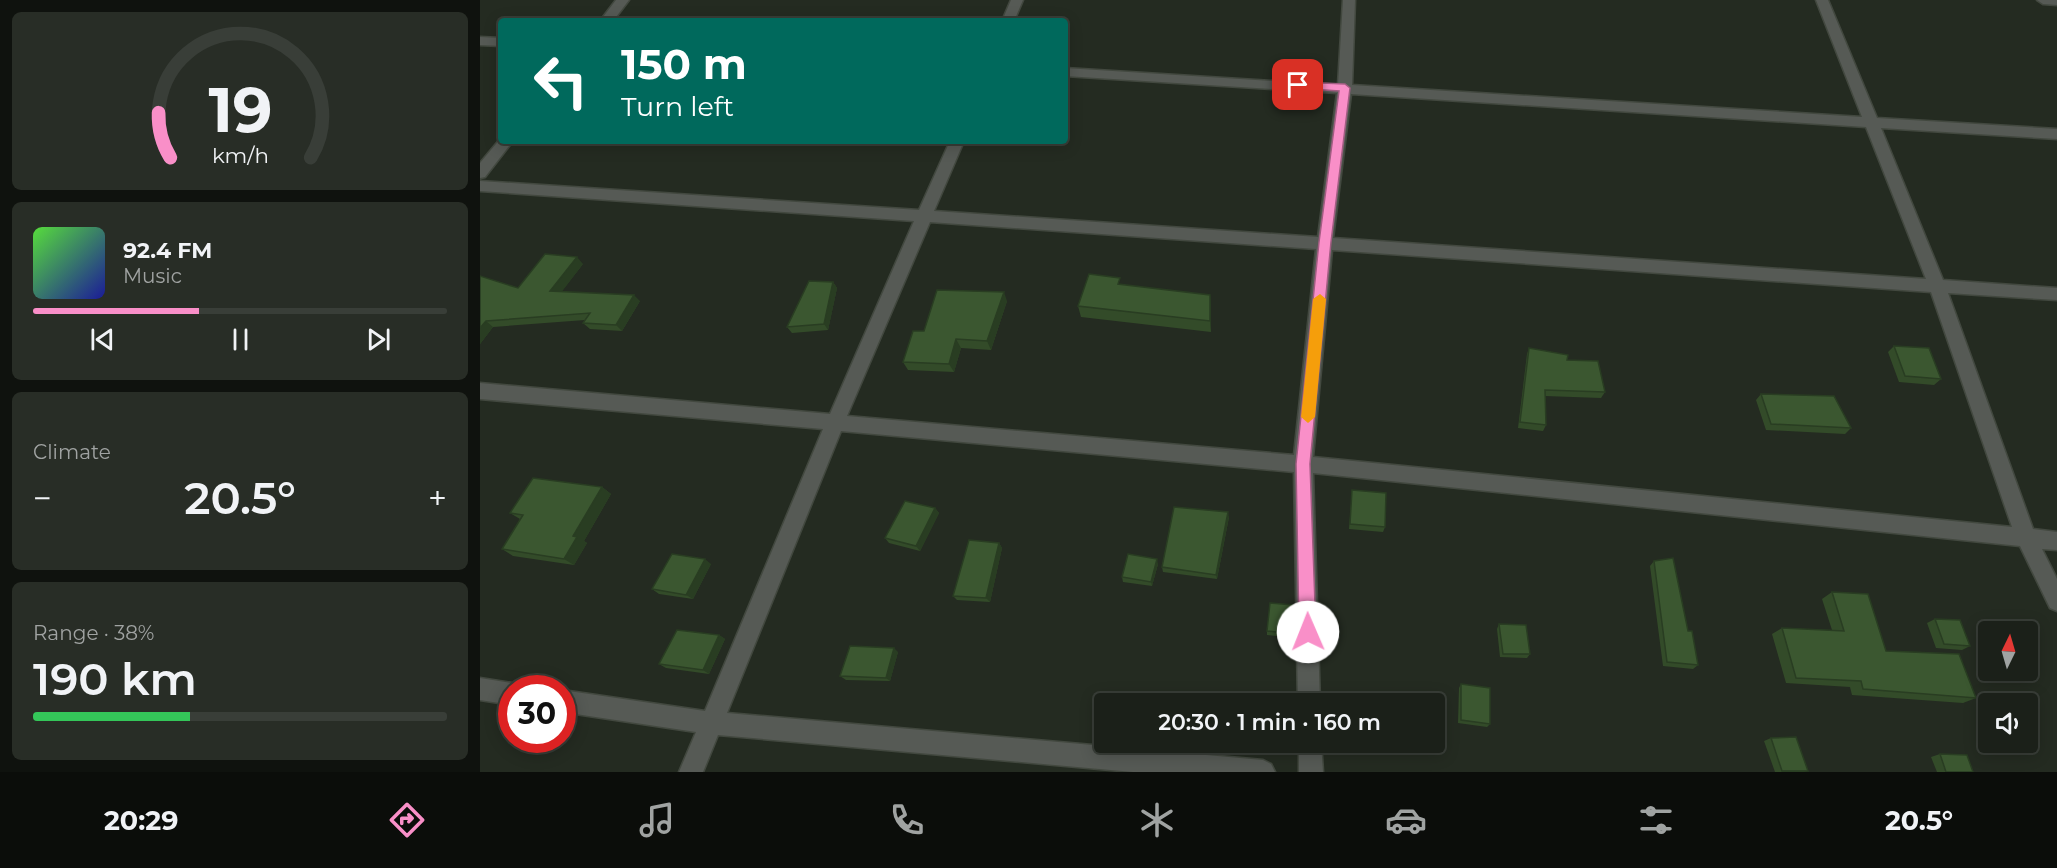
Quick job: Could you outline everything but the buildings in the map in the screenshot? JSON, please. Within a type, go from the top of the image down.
[{"type":"street","points":[[608,18],[623,0]]},
{"type":"street","points":[[1009,18],[1017,0]]},
{"type":"street","points":[[1309,693],[1303,464],[1325,242],[1345,88],[1349,0]]},
{"type":"street","points":[[1822,0],[1937,285],[2026,538],[2057,601]]},
{"type":"street","points":[[2043,0],[2057,1]]},
{"type":"street","points":[[480,41],[498,42]]},
{"type":"street","points":[[1068,72],[2057,134]]},
{"type":"street","points":[[480,173],[504,144]]},
{"type":"street","points":[[691,772],[836,421],[956,144]]},
{"type":"street","points":[[480,186],[926,214],[2057,294]]},
{"type":"street","points":[[480,392],[836,421],[1303,464],[2057,541]]},
{"type":"street","points":[[480,689],[498,692]]},
{"type":"street","points":[[576,703],[712,723],[1263,772]]},
{"type":"street","points":[[1310,753],[1311,772]]},
{"type":"slow traffic","points":[[1308,417],[1320,299]]},
{"type":"route","points":[[1298,85],[1345,88],[1325,242],[1303,464],[1308,632]]}]
